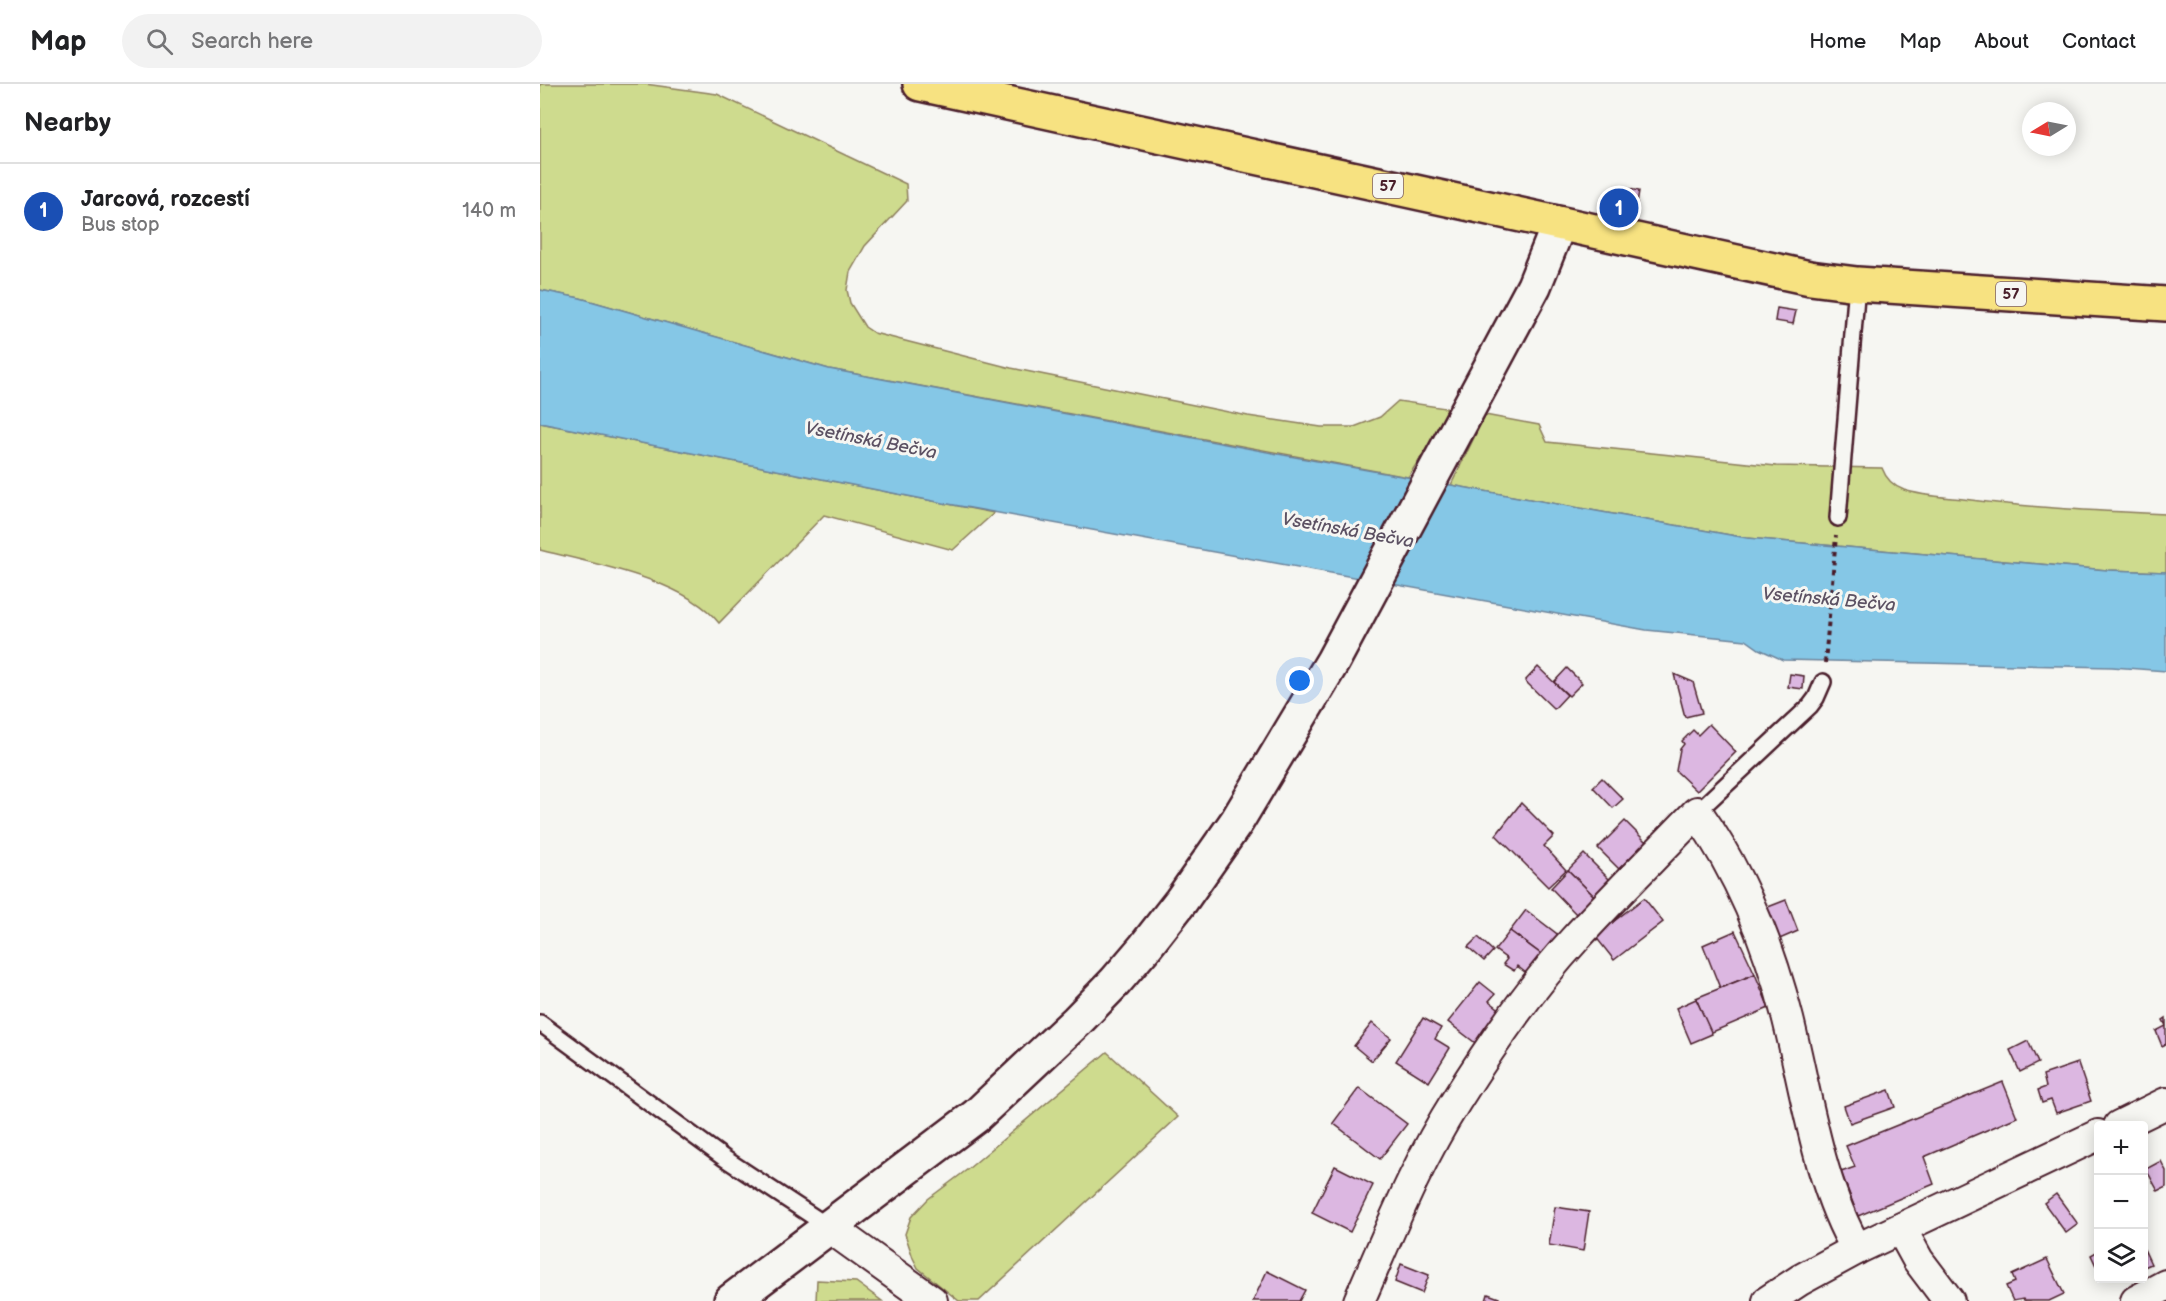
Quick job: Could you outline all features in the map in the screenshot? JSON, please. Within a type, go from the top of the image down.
[{"type":"main road","name":"57","points":[[920,84],[1744,265],[1857,284],[2166,304]]},
{"type":"street","points":[[731,1301],[976,1116],[1115,982],[1181,901],[1238,821],[1333,661],[1534,286],[1559,224]]},
{"type":"street","points":[[1359,1301],[1408,1188],[1473,1075],[1527,998],[1573,941],[1696,812],[1716,839],[1728,862],[1766,951],[1788,1018],[1822,1161],[1841,1220],[1857,1249]]},
{"type":"street","points":[[2128,1121],[2166,1103]]},
{"type":"street","points":[[1768,1301],[1800,1280],[1857,1249],[2094,1137]]},
{"type":"street","points":[[829,1227],[932,1301]]},
{"type":"street","points":[[1901,1229],[1918,1260],[1949,1301]]},
{"type":"street","points":[[2136,1301],[2166,1285]]},
{"type":"lane","points":[[1838,518],[1857,284]]},
{"type":"lane","points":[[1696,812],[1810,706],[1823,682]]},
{"type":"lane","points":[[540,1023],[724,1158],[829,1227]]},
{"type":"path","points":[[1823,682],[1838,518]]},
{"type":"green space","points":[[540,84],[645,84],[717,94],[906,184],[907,201],[865,246],[850,272],[847,290],[850,303],[865,327],[874,333],[1011,368],[1248,416],[1321,427],[1354,427],[1380,417],[1398,401],[1452,409],[1408,477],[829,369],[580,298],[540,290]]},
{"type":"green space","points":[[1485,415],[1539,425],[1547,442],[1776,466],[1882,468],[1890,482],[1896,486],[1926,495],[2039,507],[2166,514],[2166,572],[2107,570],[1747,538],[1451,485]]},
{"type":"green space","points":[[540,423],[994,513],[953,550],[824,515],[719,623],[704,608],[662,584],[611,567],[540,550]]},
{"type":"green space","points":[[1107,1052],[1178,1117],[979,1301],[959,1301],[918,1268],[905,1234],[911,1217],[928,1199],[968,1169]]},
{"type":"green space","points":[[817,1280],[856,1282],[882,1301],[816,1301]]},
{"type":"water","name":"Vsetínská Bečva","points":[[540,290],[580,298],[829,369],[1278,454],[1747,538],[2107,570],[2166,572],[2166,671],[2112,667],[1783,660],[1746,640],[1646,630],[943,503],[540,423]]},
{"type":"building","points":[[1620,187],[1639,191],[1637,203],[1618,199]]},
{"type":"building","points":[[1777,308],[1796,311],[1793,324],[1775,321]]},
{"type":"building","points":[[1538,667],[1567,695],[1554,709],[1525,681]]},
{"type":"building","points":[[1567,668],[1582,683],[1569,696],[1554,682]]},
{"type":"building","points":[[1674,674],[1693,682],[1702,713],[1685,717]]},
{"type":"building","points":[[1790,674],[1804,676],[1803,689],[1788,687]]},
{"type":"building","points":[[1709,724],[1736,752],[1697,791],[1676,771],[1680,749],[1684,744],[1682,741],[1693,730],[1698,735]]},
{"type":"building","points":[[1602,778],[1623,799],[1613,808],[1593,787]]},
{"type":"building","points":[[1521,803],[1554,836],[1544,846],[1566,870],[1548,887],[1496,835]]},
{"type":"building","points":[[1625,821],[1646,842],[1619,869],[1598,848]]},
{"type":"building","points":[[1584,854],[1611,881],[1595,897],[1568,870]]},
{"type":"building","points":[[1568,870],[1595,897],[1577,915],[1551,888]]},
{"type":"building","points":[[1644,898],[1663,922],[1614,960],[1595,936]]},
{"type":"building","points":[[1786,900],[1798,931],[1775,941],[1763,909]]},
{"type":"building","points":[[1526,910],[1561,937],[1545,957],[1510,931]]},
{"type":"building","points":[[1510,931],[1545,957],[1530,976],[1517,966],[1514,971],[1503,964],[1507,959],[1495,950]]},
{"type":"building","points":[[1735,931],[1755,974],[1720,988],[1703,945]]},
{"type":"building","points":[[1478,937],[1493,951],[1484,961],[1468,947]]},
{"type":"building","points":[[1755,974],[1769,1008],[1710,1033],[1696,998]]},
{"type":"building","points":[[1480,982],[1495,994],[1489,1001],[1502,1011],[1478,1045],[1448,1022]]},
{"type":"building","points":[[1696,999],[1712,1034],[1691,1043],[1676,1008]]},
{"type":"building","points":[[1423,1018],[1441,1028],[1435,1039],[1450,1048],[1429,1082],[1396,1061]]},
{"type":"building","points":[[1372,1023],[1391,1038],[1372,1061],[1354,1046]]},
{"type":"building","points":[[2166,1026],[2166,1044],[2162,1046],[2156,1031]]},
{"type":"building","points":[[2028,1041],[2038,1063],[2020,1072],[2010,1050]]},
{"type":"building","points":[[2078,1063],[2091,1101],[2056,1113],[2051,1100],[2042,1103],[2038,1090],[2046,1087],[2043,1075]]},
{"type":"building","points":[[2003,1082],[2017,1117],[1924,1157],[1934,1184],[1858,1216],[1841,1172],[1855,1167],[1846,1146]]},
{"type":"building","points":[[1359,1088],[1407,1124],[1380,1159],[1333,1123]]},
{"type":"building","points":[[1889,1090],[1895,1107],[1850,1123],[1844,1106]]},
{"type":"building","points":[[2161,1161],[2166,1171],[2166,1187],[2158,1191],[2148,1173],[2148,1168]]},
{"type":"building","points":[[1335,1166],[1373,1185],[1350,1232],[1312,1213]]},
{"type":"building","points":[[2056,1194],[2078,1224],[2066,1233],[2044,1203]]},
{"type":"building","points":[[1555,1207],[1589,1212],[1583,1251],[1549,1245]]},
{"type":"building","points":[[2047,1259],[2064,1294],[2049,1301],[2024,1301],[2023,1299],[2013,1301],[2006,1286],[2015,1282],[2012,1275]]},
{"type":"building","points":[[1401,1264],[1429,1275],[1422,1293],[1395,1282]]},
{"type":"building","points":[[1267,1271],[1305,1290],[1299,1301],[1253,1301]]},
{"type":"building","points":[[1488,1294],[1499,1298],[1498,1301],[1486,1301]]},
{"type":"place","name":"Jarcová, rozcestí","points":[[1619,208]]}]
